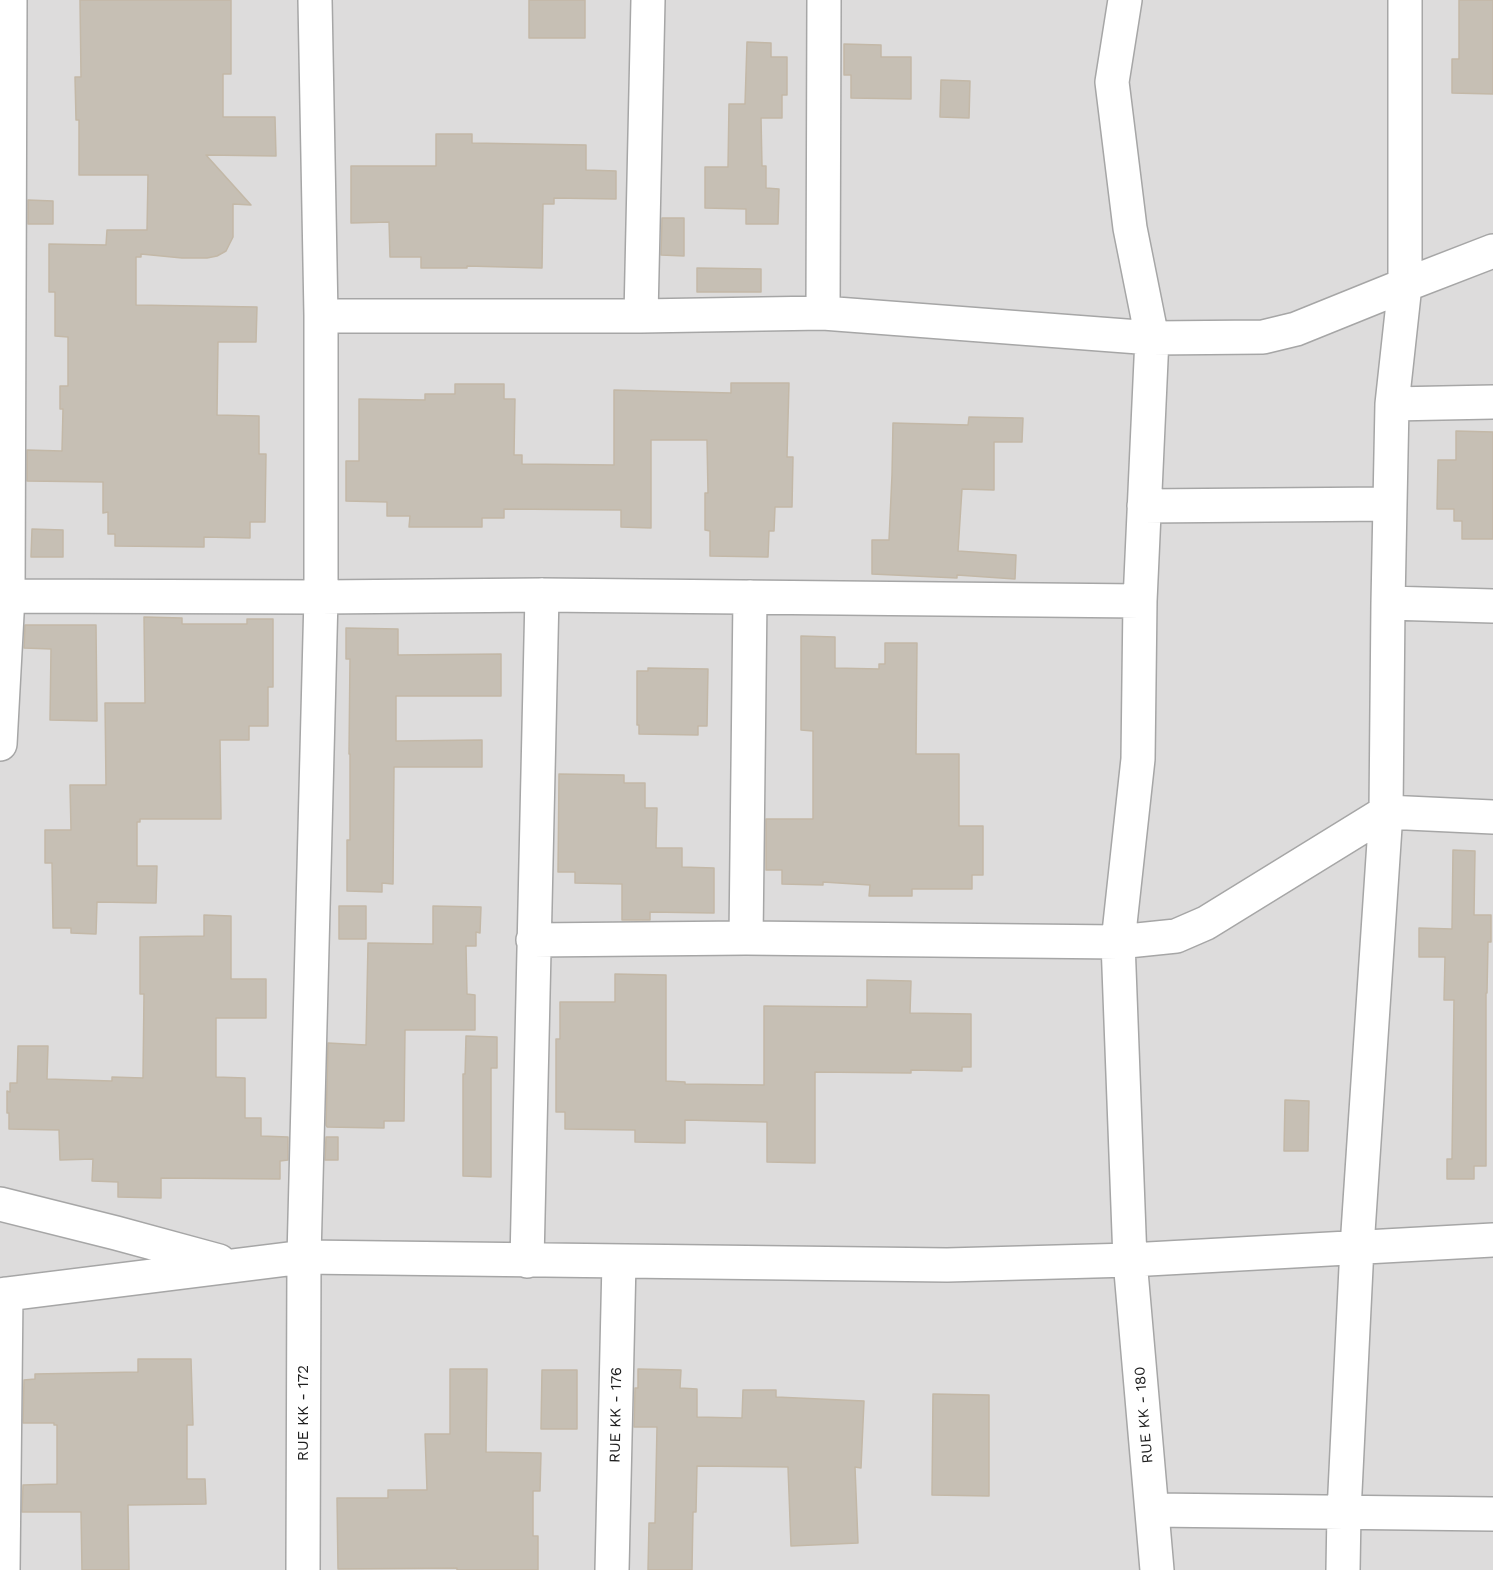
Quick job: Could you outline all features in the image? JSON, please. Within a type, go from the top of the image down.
[{"type":"street","points":[[0,744],[4,597],[10,0]]},
{"type":"street","name":"RUE KK - 172","points":[[303,1570],[304,1257],[321,597],[321,316],[315,0]]},
{"type":"street","points":[[641,316],[648,0]]},
{"type":"street","points":[[822,313],[824,0]]},
{"type":"street","name":"RUE KK - 180","points":[[1125,0],[1112,82],[1130,228],[1152,338],[1140,601],[1138,759],[1118,942],[1130,1260],[1157,1570]]},
{"type":"street","points":[[1343,1570],[1357,1247],[1386,812],[1392,404],[1405,285],[1405,0]]},
{"type":"street","points":[[321,316],[641,316],[822,313],[1152,338],[1263,337],[1296,329],[1493,251]]},
{"type":"street","points":[[1392,404],[1493,402]]},
{"type":"street","points":[[1144,507],[1390,504]]},
{"type":"street","points":[[4,597],[542,595],[1140,601]]},
{"type":"street","points":[[527,1261],[542,595]]},
{"type":"street","points":[[746,938],[750,597]]},
{"type":"street","points":[[1388,603],[1493,606]]},
{"type":"street","points":[[533,940],[746,938],[1118,942],[1176,936],[1206,923],[1386,812],[1493,816]]},
{"type":"street","points":[[0,1204],[235,1266]]},
{"type":"street","points":[[3,1570],[3,1294],[304,1257],[947,1265],[1130,1260],[1493,1240]]},
{"type":"street","name":"RUE KK - 176","points":[[612,1570],[619,1261]]},
{"type":"street","points":[[1153,1510],[1493,1514]]},
{"type":"shaded area","points":[[0,0],[1493,0],[1493,1570],[0,1570]]},
{"type":"building","points":[[80,0],[231,0],[231,74],[223,74],[223,117],[275,117],[276,156],[206,155],[251,205],[233,204],[233,237],[226,251],[207,258],[141,254],[141,257],[136,257],[136,305],[257,307],[256,342],[218,342],[217,415],[259,416],[259,454],[266,454],[265,522],[250,522],[250,538],[204,537],[204,547],[115,546],[115,534],[108,534],[108,512],[103,513],[103,482],[27,481],[27,450],[62,451],[63,409],[60,409],[60,386],[68,386],[68,337],[55,336],[55,292],[49,292],[49,244],[106,245],[107,230],[147,230],[148,175],[79,175],[79,120],[76,120],[75,77],[81,77]]},
{"type":"building","points":[[529,0],[585,0],[585,38],[529,38]]},
{"type":"building","points":[[1459,0],[1493,0],[1493,94],[1452,93],[1452,59],[1459,59]]},
{"type":"building","points":[[747,42],[771,43],[771,57],[787,57],[787,95],[782,95],[782,118],[761,118],[762,166],[766,166],[766,188],[779,189],[778,224],[746,224],[746,209],[705,208],[705,167],[728,167],[729,104],[745,104]]},
{"type":"building","points":[[844,44],[881,45],[881,57],[911,57],[911,99],[851,98],[851,75],[844,75]]},
{"type":"building","points":[[941,80],[970,81],[969,118],[940,117]]},
{"type":"building","points":[[436,134],[472,134],[472,143],[586,145],[586,170],[616,171],[616,199],[554,198],[554,204],[543,204],[542,268],[467,266],[467,268],[421,268],[421,257],[390,257],[389,222],[351,223],[351,166],[436,166]]},
{"type":"building","points":[[28,200],[53,201],[53,224],[28,224]]},
{"type":"building","points":[[662,218],[684,218],[684,256],[661,255]]},
{"type":"building","points":[[697,268],[761,269],[761,292],[697,292]]},
{"type":"building","points":[[731,383],[789,383],[787,457],[793,457],[792,507],[775,507],[774,531],[769,531],[768,557],[710,556],[710,531],[705,530],[705,493],[708,493],[707,440],[651,440],[651,528],[621,527],[621,510],[504,509],[504,518],[482,518],[482,527],[409,527],[410,516],[387,516],[387,502],[346,501],[346,461],[359,461],[359,399],[425,400],[425,394],[455,394],[455,384],[504,384],[504,399],[515,399],[514,455],[522,455],[522,464],[614,465],[614,390],[731,393]]},
{"type":"building","points":[[969,417],[1023,418],[1022,442],[994,442],[994,490],[962,489],[958,551],[1016,555],[1015,579],[957,575],[957,578],[872,574],[872,540],[889,540],[893,423],[968,425]]},
{"type":"building","points":[[1456,431],[1493,432],[1493,539],[1462,539],[1462,521],[1454,521],[1454,509],[1437,509],[1438,460],[1456,460]]},
{"type":"building","points":[[32,529],[63,530],[63,557],[31,557]]},
{"type":"building","points":[[144,617],[182,618],[182,624],[247,624],[247,619],[273,619],[273,687],[268,687],[268,726],[249,726],[249,740],[220,740],[221,819],[140,819],[140,822],[137,822],[137,866],[157,866],[156,903],[97,902],[96,934],[71,933],[71,928],[53,928],[52,863],[45,863],[45,830],[71,830],[70,785],[106,785],[105,703],[145,703]]},
{"type":"building","points":[[25,625],[96,625],[97,721],[50,720],[51,649],[24,648]]},
{"type":"building","points":[[346,628],[398,629],[398,655],[501,654],[501,696],[396,696],[396,741],[482,740],[482,767],[394,767],[393,884],[382,883],[382,892],[347,891],[347,840],[350,840],[350,659],[346,659]]},
{"type":"building","points":[[801,636],[835,637],[835,668],[879,669],[879,664],[885,664],[885,643],[917,643],[916,754],[959,754],[959,826],[983,826],[983,875],[972,875],[972,889],[912,889],[912,896],[869,896],[870,885],[823,882],[823,885],[782,884],[782,870],[766,870],[766,819],[813,819],[813,731],[801,730]]},
{"type":"building","points":[[648,668],[708,669],[707,726],[698,726],[698,735],[639,734],[637,671],[648,671]]},
{"type":"building","points":[[559,774],[624,775],[624,783],[645,783],[645,808],[657,808],[656,848],[682,848],[682,867],[714,868],[714,913],[650,912],[650,920],[622,920],[622,884],[575,883],[575,872],[558,872]]},
{"type":"building","points":[[1453,850],[1475,851],[1474,915],[1491,915],[1486,993],[1486,1166],[1474,1166],[1474,1179],[1447,1179],[1447,1159],[1452,1159],[1454,1000],[1444,1000],[1445,957],[1419,957],[1419,928],[1452,929]]},
{"type":"building","points":[[339,906],[366,906],[366,939],[339,939]]},
{"type":"building","points":[[433,906],[481,907],[480,933],[476,932],[476,946],[466,946],[467,994],[475,995],[475,1030],[405,1030],[404,1121],[384,1121],[384,1128],[327,1127],[328,1043],[366,1045],[368,943],[433,944]]},
{"type":"building","points":[[204,915],[231,916],[231,979],[266,979],[266,1018],[216,1018],[216,1077],[245,1078],[245,1118],[261,1118],[261,1136],[288,1137],[288,1160],[280,1161],[280,1179],[161,1178],[161,1198],[118,1197],[118,1182],[92,1181],[93,1159],[60,1160],[59,1130],[9,1129],[7,1091],[10,1092],[10,1083],[17,1083],[18,1046],[48,1046],[47,1079],[112,1081],[112,1077],[143,1078],[144,994],[140,994],[140,937],[204,936]]},
{"type":"building","points":[[615,974],[666,975],[666,1081],[685,1082],[685,1084],[764,1085],[764,1006],[867,1007],[867,980],[911,981],[910,1013],[971,1014],[971,1067],[962,1067],[962,1071],[911,1070],[911,1073],[815,1072],[815,1163],[767,1162],[767,1122],[685,1120],[685,1143],[635,1142],[635,1130],[565,1129],[565,1112],[556,1112],[556,1039],[560,1039],[560,1002],[615,1002]]},
{"type":"building","points":[[466,1036],[497,1037],[497,1068],[491,1068],[491,1177],[463,1176],[463,1074],[465,1074]]},
{"type":"building","points":[[1285,1100],[1309,1101],[1308,1151],[1284,1151]]},
{"type":"building","points":[[326,1137],[338,1137],[338,1160],[325,1160]]},
{"type":"building","points":[[138,1359],[191,1359],[193,1425],[187,1425],[187,1479],[205,1479],[206,1504],[128,1505],[129,1570],[82,1570],[81,1512],[22,1512],[23,1485],[57,1484],[57,1425],[54,1423],[23,1423],[24,1380],[35,1379],[35,1374],[138,1372]]},
{"type":"building","points":[[450,1369],[487,1369],[486,1452],[541,1453],[540,1491],[533,1491],[533,1536],[538,1536],[538,1570],[338,1569],[337,1498],[388,1498],[388,1490],[427,1490],[425,1434],[450,1434]]},
{"type":"building","points":[[638,1369],[681,1370],[680,1388],[697,1389],[697,1417],[742,1418],[743,1390],[776,1390],[776,1397],[864,1401],[861,1468],[855,1467],[858,1543],[791,1546],[788,1467],[697,1466],[692,1570],[648,1570],[649,1523],[655,1523],[657,1427],[634,1427]]},
{"type":"building","points":[[542,1370],[577,1370],[577,1429],[541,1429]]},
{"type":"building","points":[[933,1394],[989,1395],[989,1496],[932,1495]]}]
